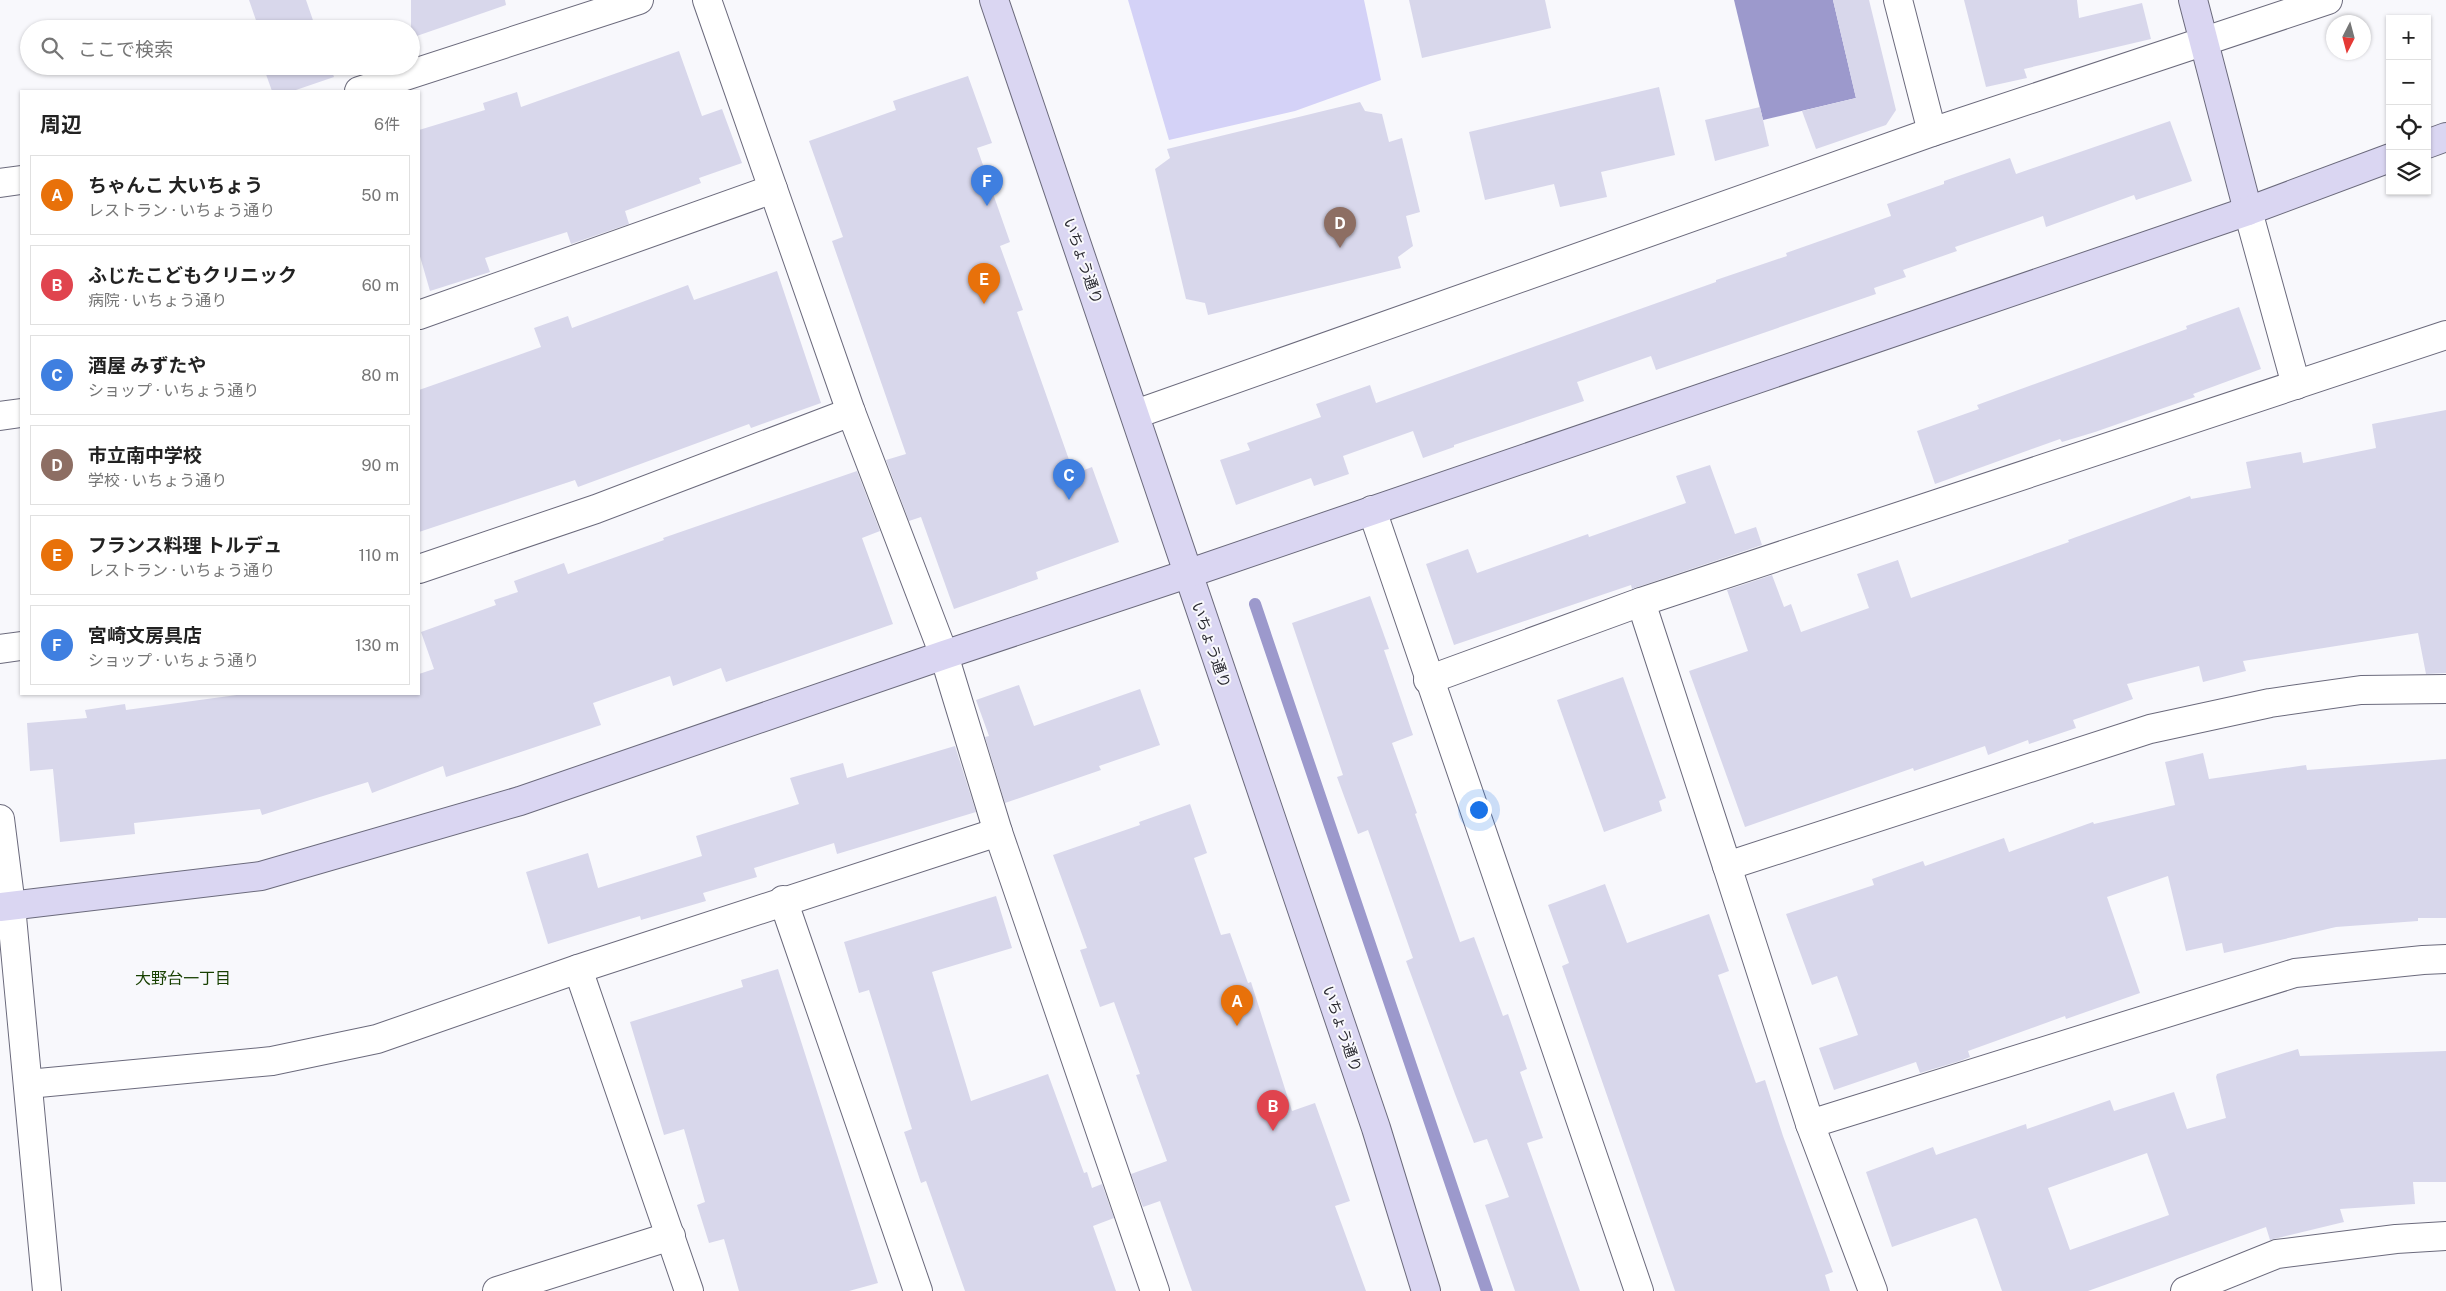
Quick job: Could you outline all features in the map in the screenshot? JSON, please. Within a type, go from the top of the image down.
[{"type":"street","points":[[420,71],[639,0]]},
{"type":"street","points":[[707,0],[851,412],[944,654],[998,832],[1155,1291]]},
{"type":"street","name":"いちょう通り","points":[[994,0],[1136,414],[1187,574],[1372,1118],[1426,1291]]},
{"type":"street","points":[[1898,0],[1932,132]]},
{"type":"street","points":[[2193,0],[2248,211],[2296,384]]},
{"type":"street","points":[[1136,414],[1932,132],[2328,0]]},
{"type":"street","points":[[362,90],[408,75]]},
{"type":"street","points":[[2431,143],[2446,137]]},
{"type":"street","points":[[5,906],[260,876],[520,801],[944,654],[1187,574],[2248,211],[2386,159]]},
{"type":"street","points":[[0,183],[20,180]]},
{"type":"street","points":[[420,315],[773,189]]},
{"type":"street","points":[[1428,680],[1642,602],[2446,335]]},
{"type":"street","points":[[420,569],[596,509],[851,412]]},
{"type":"street","points":[[0,416],[20,413]]},
{"type":"street","points":[[1372,510],[1428,680],[1639,1291]]},
{"type":"street","points":[[1642,602],[1810,1124],[1873,1291]]},
{"type":"street","points":[[0,649],[20,646]]},
{"type":"street","points":[[1727,866],[2150,729],[2270,703],[2316,696],[2361,690],[2446,689]]},
{"type":"street","points":[[0,819],[5,906],[28,1084],[47,1291]]},
{"type":"street","points":[[28,1084],[272,1061],[377,1039],[783,900],[998,832]]},
{"type":"street","points":[[783,900],[918,1291]]},
{"type":"street","points":[[1810,1124],[2295,974],[2446,959]]},
{"type":"street","points":[[578,969],[689,1291]]},
{"type":"street","points":[[497,1291],[671,1236]]},
{"type":"street","points":[[2185,1291],[2277,1254],[2396,1239],[2446,1236]]},
{"type":"shaded area","points":[[1128,0],[1364,0],[1381,80],[1295,111],[1169,140]]},
{"type":"shaded area","points":[[1734,0],[1833,0],[1856,98],[1763,120]]},
{"type":"building","points":[[249,0],[306,0],[313,20],[256,20]]},
{"type":"building","points":[[411,0],[505,0],[506,5],[420,35],[420,20],[411,20]]},
{"type":"building","points":[[1409,0],[1545,0],[1551,28],[1422,58]]},
{"type":"building","points":[[1833,0],[1869,0],[1896,110],[1886,125],[1816,149],[1802,111],[1856,98]]},
{"type":"building","points":[[1964,0],[2077,0],[2079,18],[2142,3],[2151,39],[2024,69],[2027,78],[1986,87]]},
{"type":"building","points":[[679,51],[702,116],[722,109],[742,163],[699,178],[701,183],[625,211],[629,224],[571,244],[567,232],[485,258],[490,272],[430,291],[420,256],[420,130],[485,110],[483,103],[517,92],[521,107]]},
{"type":"building","points":[[266,75],[333,75],[334,77],[296,90],[272,90]]},
{"type":"building","points":[[968,76],[992,143],[977,148],[1010,242],[1000,246],[1023,310],[1017,312],[1074,474],[1092,467],[1119,542],[1036,572],[1038,579],[954,609],[921,517],[909,521],[886,460],[906,454],[832,241],[843,237],[809,141],[896,110],[893,101]]},
{"type":"building","points":[[1659,87],[1675,155],[1601,172],[1607,197],[1560,207],[1554,184],[1485,200],[1469,132]]},
{"type":"building","points":[[1360,102],[1365,111],[1382,114],[1389,142],[1402,138],[1420,212],[1406,216],[1413,246],[1398,257],[1401,268],[1208,315],[1205,303],[1186,299],[1155,169],[1170,158],[1167,149]]},
{"type":"building","points":[[1760,107],[1769,146],[1715,161],[1705,120]]},
{"type":"building","points":[[2170,121],[2192,181],[2136,200],[2134,195],[2046,227],[2043,216],[1955,247],[1957,251],[1903,270],[1906,277],[1874,288],[1876,294],[1656,370],[1651,356],[1577,382],[1584,401],[1454,445],[1454,447],[1423,458],[1413,431],[1343,456],[1349,474],[1314,486],[1311,478],[1236,505],[1220,460],[1250,450],[1247,443],[1321,417],[1316,404],[1370,385],[1376,403],[1716,282],[1716,280],[1787,256],[1786,253],[1891,216],[1887,204],[1944,184],[1944,181],[2010,158],[2016,174]]},
{"type":"building","points":[[777,271],[821,403],[751,428],[749,424],[578,487],[575,480],[420,532],[420,390],[541,347],[534,328],[568,316],[572,328],[688,285],[694,300]]},
{"type":"building","points":[[2239,307],[2261,369],[2193,394],[2195,397],[2095,432],[2062,442],[2060,439],[1935,484],[1917,431],[1979,409],[1977,405],[2187,329],[2186,326]]},
{"type":"building","points":[[2446,410],[2446,673],[2426,674],[2418,633],[2243,661],[2246,671],[2203,682],[2199,666],[2127,684],[2133,699],[2073,720],[2076,728],[2029,744],[2028,740],[1988,755],[1985,746],[1914,771],[1913,768],[1745,827],[1689,671],[1748,651],[1727,590],[1772,575],[1784,607],[1791,604],[1801,632],[1869,608],[1857,574],[1898,560],[1911,598],[2069,542],[2068,540],[2190,496],[2191,499],[2251,488],[2246,462],[2301,452],[2303,463],[2376,448],[2372,424]]},
{"type":"building","points":[[1710,465],[1735,534],[1756,527],[1762,545],[1632,589],[1631,585],[1454,645],[1426,564],[1468,549],[1477,573],[1588,534],[1589,537],[1686,503],[1676,476]]},
{"type":"building","points":[[857,471],[880,531],[862,538],[893,624],[726,682],[721,668],[673,686],[670,676],[593,703],[601,725],[446,777],[443,766],[372,793],[368,782],[262,815],[260,809],[134,823],[135,834],[60,842],[53,769],[30,771],[27,723],[87,718],[85,710],[125,704],[126,710],[237,695],[420,695],[420,674],[434,669],[421,632],[496,605],[494,600],[518,592],[514,581],[564,563],[568,574],[664,540],[663,538]]},
{"type":"building","points":[[1370,596],[1389,649],[1384,650],[1413,735],[1392,743],[1460,942],[1474,937],[1503,1016],[1508,1014],[1527,1069],[1520,1072],[1543,1138],[1527,1143],[1580,1291],[1515,1291],[1485,1205],[1509,1197],[1487,1139],[1474,1143],[1406,961],[1413,958],[1368,830],[1358,834],[1337,777],[1343,775],[1292,623]]},
{"type":"building","points":[[1623,677],[1666,798],[1659,801],[1662,811],[1604,832],[1557,700]]},
{"type":"building","points":[[1019,685],[1034,726],[1140,689],[1160,745],[1099,766],[1101,770],[1005,803],[985,737],[989,736],[976,700]]},
{"type":"building","points":[[955,746],[976,812],[837,854],[834,843],[754,868],[757,877],[703,893],[706,901],[641,920],[640,916],[548,944],[526,872],[588,853],[598,888],[702,856],[696,836],[799,804],[790,778],[843,763],[847,778]]},
{"type":"building","points":[[2203,753],[2209,779],[2306,765],[2307,770],[2446,759],[2446,918],[2418,918],[2418,921],[2336,927],[2224,953],[2222,943],[2186,951],[2168,876],[2107,897],[2140,993],[2066,1019],[2065,1016],[1968,1051],[1970,1057],[1960,1061],[1920,1073],[1916,1062],[1834,1090],[1819,1048],[1858,1035],[1837,976],[1812,985],[1786,914],[1874,885],[1872,879],[1923,861],[1925,866],[2004,838],[2009,852],[2093,822],[2094,824],[2175,805],[2165,762]]},
{"type":"building","points":[[1190,804],[1207,853],[1194,858],[1221,935],[1230,933],[1248,983],[1251,982],[1292,1111],[1315,1103],[1350,1201],[1335,1206],[1366,1291],[1192,1291],[1160,1201],[1143,1207],[1131,1174],[1167,1161],[1136,1075],[1140,1074],[1114,1002],[1100,1007],[1080,950],[1087,948],[1053,855],[1140,825],[1139,822]]},
{"type":"building","points":[[1605,884],[1627,943],[1709,914],[1729,971],[1718,975],[1756,1083],[1765,1080],[1783,1136],[1833,1272],[1825,1275],[1830,1291],[1675,1291],[1562,966],[1569,963],[1548,905]]},
{"type":"building","points":[[996,896],[1012,948],[932,972],[971,1101],[1048,1074],[1084,1173],[1087,1172],[1092,1188],[1102,1184],[1114,1218],[1093,1226],[1116,1291],[965,1291],[926,1181],[921,1183],[904,1132],[912,1129],[869,990],[859,993],[844,942]]},
{"type":"building","points":[[778,969],[878,1283],[849,1291],[739,1291],[724,1239],[709,1243],[697,1205],[705,1202],[684,1129],[664,1135],[630,1022],[743,987],[741,980]]},
{"type":"building","points":[[2298,1049],[2300,1056],[2446,1051],[2446,1182],[2413,1182],[2415,1204],[2340,1209],[2344,1222],[2270,1240],[2266,1227],[2088,1291],[2002,1291],[1977,1219],[1975,1218],[1892,1247],[1866,1172],[1933,1147],[1936,1155],[2026,1124],[2027,1129],[2110,1100],[2114,1111],[2174,1092],[2187,1129],[2226,1118],[2216,1077],[2217,1074]],"holes":[[[2147,1153],[2169,1215],[2070,1250],[2048,1188]]]},
{"type":"waterway","points":[[1255,604],[1487,1291]]},
{"type":"place","name":"宮崎文房具店","points":[[987,206]]},
{"type":"place","name":"市立南中学校","points":[[1340,248]]},
{"type":"place","name":"フランス料理 トルデュ","points":[[984,304]]},
{"type":"place","name":"酒屋 みずたや","points":[[1069,500]]},
{"type":"place","name":"ちゃんこ 大いちょう","points":[[1237,1026]]},
{"type":"place","name":"ふじたこどもクリニック","points":[[1273,1131]]},
{"type":"district","name":"大野台一丁目","points":[[183,978]]}]
